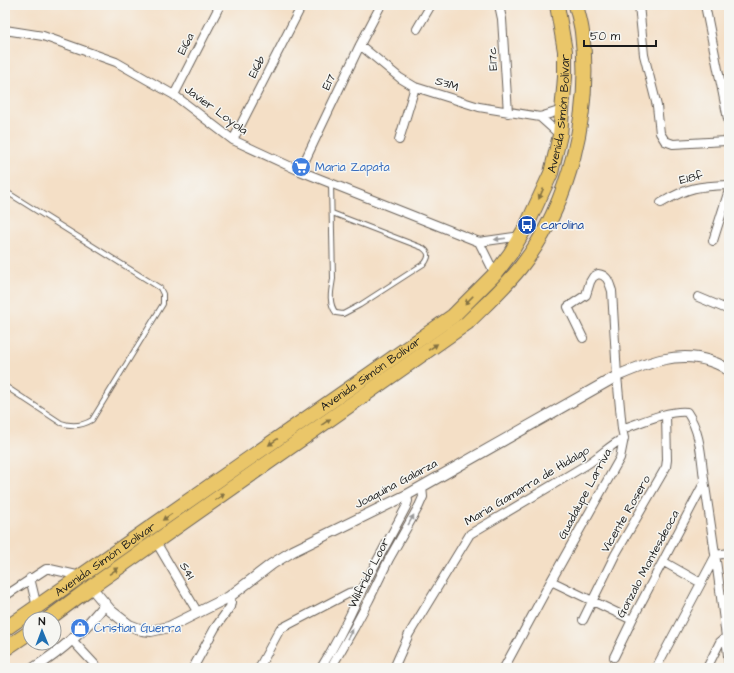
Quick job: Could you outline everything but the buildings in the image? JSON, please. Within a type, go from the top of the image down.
[{"type":"highway","name":"Avenida Simón Bolívar","points":[[5,629],[453,316],[495,274],[521,236],[551,173],[560,135],[565,77],[565,51],[557,5]]},
{"type":"highway","name":"Avenida Simón Bolívar","points":[[59,611],[467,323],[503,288],[521,267],[543,232],[566,181],[575,153],[583,93],[584,64],[582,31],[576,5]]},
{"type":"highway","points":[[5,649],[22,637]]},
{"type":"street","name":"E16a","points":[[174,95],[220,5]]},
{"type":"street","name":"E16b","points":[[233,140],[302,5]]},
{"type":"street","name":"E17","points":[[300,171],[360,44],[381,5]]},
{"type":"street","points":[[417,29],[431,5]]},
{"type":"street","name":"E17c","points":[[499,5],[502,19],[508,112]]},
{"type":"street","points":[[638,5],[644,55],[656,106],[660,133],[665,141],[673,144],[726,141],[729,139]]},
{"type":"street","points":[[705,5],[729,124]]},
{"type":"street","name":"Javier Loyola","points":[[5,30],[43,36],[116,62],[174,95],[233,140],[331,184],[479,242],[521,236]]},
{"type":"street","name":"S3M","points":[[360,44],[400,78],[415,87],[479,107],[508,112],[540,117],[562,110]]},
{"type":"street","points":[[399,140],[415,87]]},
{"type":"street","points":[[540,117],[560,135]]},
{"type":"street","name":"E18f","points":[[661,203],[678,193],[690,189],[705,186],[729,185]]},
{"type":"street","points":[[713,240],[729,190]]},
{"type":"street","points":[[479,242],[495,274]]},
{"type":"street","name":"Guadalupe Larriva","points":[[504,668],[620,458],[624,438],[617,376],[612,292],[606,276],[598,274],[593,277],[586,295],[568,307],[583,338]]},
{"type":"street","points":[[698,297],[729,310]]},
{"type":"street","name":"Joaquina Galarza","points":[[91,587],[104,604],[129,625],[148,631],[169,627],[229,597],[272,564],[293,551],[407,495],[617,376],[645,364],[684,356],[702,358],[714,362],[728,370]]},
{"type":"street","points":[[622,429],[666,415],[688,413],[700,441],[704,483],[716,555],[729,664]]},
{"type":"street","name":"Vicente Rosero","points":[[583,620],[616,555],[666,467],[666,415]]},
{"type":"street","name":"Maria Gamarra de Hidalgo","points":[[394,668],[409,634],[470,534],[586,465],[624,438]]},
{"type":"street","name":"Gonzalo Montesdeoca","points":[[614,657],[704,483]]},
{"type":"street","name":"Wilfrido Loor","points":[[330,668],[358,621],[389,559],[419,506],[423,497],[422,486]]},
{"type":"street","name":"Wilfrido Loor","points":[[321,668],[350,617],[360,594],[406,507],[408,501],[407,495]]},
{"type":"street","name":"S4I","points":[[156,542],[198,613]]},
{"type":"street","points":[[716,555],[729,553]]},
{"type":"street","points":[[656,668],[716,555]]},
{"type":"street","points":[[664,562],[702,583]]},
{"type":"street","points":[[5,596],[43,570],[50,569],[82,576]]},
{"type":"street","points":[[30,578],[37,607]]},
{"type":"street","points":[[551,581],[632,620]]},
{"type":"street","points":[[259,668],[280,629],[349,594],[354,592],[360,594]]},
{"type":"street","points":[[193,668],[215,628],[230,607],[231,602],[229,597]]},
{"type":"street","points":[[34,668],[72,640],[88,624],[104,604]]},
{"type":"street","points":[[707,668],[720,642],[726,637]]},
{"type":"street","points":[[72,640],[98,668]]},
{"type":"lane","points":[[331,184],[333,279],[331,305],[336,313],[343,314],[360,305],[425,263],[428,258],[429,255],[423,248],[332,213]]},
{"type":"lane","points":[[5,191],[160,288],[163,299],[163,304],[92,420],[85,424],[69,426],[61,423],[5,386]]},
{"type":"place","name":"Maria Zapata","points":[[301,167]]},
{"type":"place","name":"carolina","points":[[527,225]]},
{"type":"place","name":"Cristian Guerra","points":[[80,628]]}]
